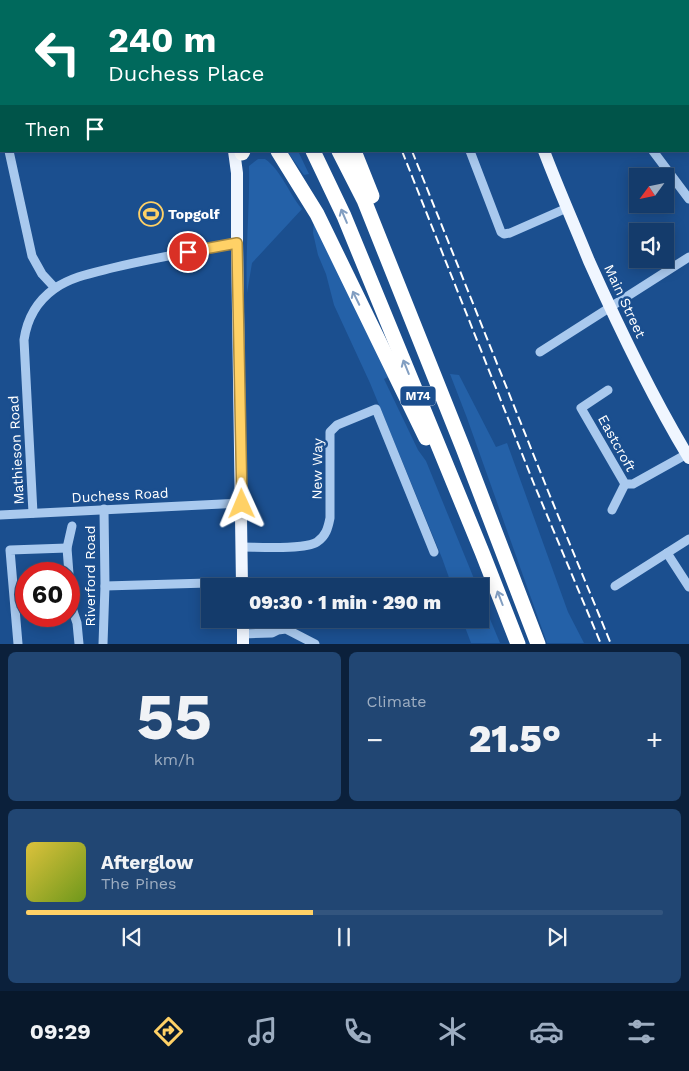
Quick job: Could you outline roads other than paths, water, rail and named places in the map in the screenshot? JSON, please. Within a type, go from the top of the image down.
[{"type":"highway","name":"M74","points":[[279,152],[316,214],[482,552]]},
{"type":"highway","name":"M74","points":[[313,152],[344,216],[518,644]]},
{"type":"highway","name":"M74","points":[[340,152],[364,200],[463,448],[538,644]]},
{"type":"highway","name":"M74","points":[[354,152],[479,463],[517,590]]},
{"type":"main road","points":[[240,152],[237,173],[237,243],[242,578]]},
{"type":"main road","name":"Main Street","points":[[544,152],[610,308],[651,391],[688,456]]},
{"type":"street","points":[[9,152],[32,256],[42,274],[55,288],[79,276],[123,265],[237,243]]},
{"type":"street","points":[[470,152],[501,232],[504,234],[567,208]]},
{"type":"street","points":[[653,152],[689,199]]},
{"type":"street","points":[[540,352],[689,257]]},
{"type":"street","name":"Mathieson Road","points":[[33,513],[24,340],[30,315],[55,288]]},
{"type":"street","name":"Eastcroft","points":[[608,390],[581,408],[625,484],[633,484],[688,456]]},
{"type":"street","name":"New Way","points":[[242,547],[303,546],[320,539],[327,531],[330,518],[330,432],[337,425],[376,409],[434,552]]},
{"type":"street","points":[[612,510],[625,484]]},
{"type":"street","name":"Duchess Road","points":[[0,515],[242,504]]},
{"type":"street","name":"Riverford Road","points":[[103,644],[105,586],[104,509]]},
{"type":"street","points":[[68,562],[67,548],[72,526]]},
{"type":"street","points":[[615,586],[689,539]]},
{"type":"street","points":[[0,551],[67,548]]},
{"type":"street","points":[[10,550],[18,644]]},
{"type":"street","points":[[667,553],[689,587]]},
{"type":"street","points":[[105,586],[201,585]]},
{"type":"street","points":[[78,627],[80,644]]},
{"type":"street","points":[[243,639],[286,629],[315,644]]},
{"type":"railway","points":[[402,152],[534,484],[601,644]]},
{"type":"railway","points":[[412,152],[611,644]]},
{"type":"place","name":"Topgolf","points":[[151,214]]}]
